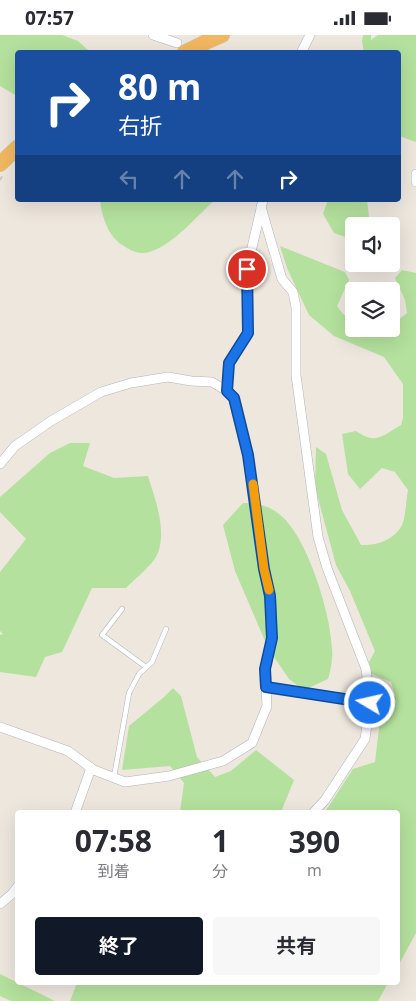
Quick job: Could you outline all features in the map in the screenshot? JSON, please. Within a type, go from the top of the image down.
[{"type":"highway","points":[[180,48],[206,43],[222,35]]},
{"type":"highway","points":[[0,164],[15,150]]},
{"type":"street","points":[[153,35],[180,48]]},
{"type":"street","points":[[302,50],[310,35]]},
{"type":"street","points":[[416,174],[416,182]]},
{"type":"street","points":[[227,391],[229,363],[248,333],[247,269],[262,204]]},
{"type":"street","points":[[262,204],[282,279],[293,291],[296,307],[296,375],[318,537],[327,567],[366,669],[370,703],[365,739],[325,799],[315,810]]},
{"type":"street","points":[[0,464],[15,446],[51,421],[101,392],[131,383],[168,377],[212,382],[227,391],[234,398],[248,455],[264,569],[270,596],[272,638],[265,669],[267,705],[252,743],[223,761],[169,776],[125,782],[91,768],[68,751],[0,727]]},
{"type":"street","points":[[77,810],[91,768]]},
{"type":"street","points":[[0,904],[15,890]]},
{"type":"lane","points":[[122,609],[102,635],[146,667]]},
{"type":"lane","points":[[114,777],[129,693],[139,674],[152,661],[166,629]]},
{"type":"lane","points":[[266,687],[370,703]]},
{"type":"green space","points":[[0,35],[62,35],[78,41],[88,50],[15,50],[15,95],[0,86]]},
{"type":"green space","points":[[363,35],[371,35],[371,40],[378,35],[416,35],[416,142],[401,137],[401,50],[364,50]]},
{"type":"green space","points":[[100,202],[213,202],[176,237],[158,248],[143,253],[136,252],[118,242],[110,232],[102,213]]},
{"type":"green space","points":[[327,202],[367,202],[369,217],[345,217],[345,237],[334,233],[323,214]]},
{"type":"green space","points":[[280,246],[345,272],[349,280],[345,282],[345,289],[337,306],[345,315],[345,337],[400,337],[400,319],[407,313],[405,300],[400,289],[400,282],[397,282],[395,278],[402,270],[416,273],[416,933],[400,962],[400,810],[326,810],[353,769],[375,762],[382,704],[395,695],[391,682],[370,673],[369,662],[375,651],[350,591],[336,565],[315,487],[316,447],[326,454],[342,510],[361,545],[384,541],[395,535],[402,525],[408,490],[395,472],[382,468],[360,489],[348,474],[342,434],[356,431],[369,438],[374,438],[384,435],[401,425],[403,418],[403,384],[384,357],[334,336],[309,315],[287,268]]},
{"type":"green space","points":[[70,443],[90,443],[83,466],[114,478],[148,476],[160,518],[161,540],[159,551],[151,564],[126,588],[92,588],[62,652],[45,657],[36,677],[0,672],[0,635],[3,634],[0,631],[0,572],[26,539],[0,512],[0,497],[50,453]]},
{"type":"green space","points":[[243,503],[253,503],[271,508],[289,524],[299,539],[316,576],[331,634],[332,660],[328,679],[304,690],[289,679],[268,648],[235,571],[223,525]]},
{"type":"green space","points":[[173,688],[181,696],[197,757],[215,777],[231,771],[256,750],[294,780],[282,810],[180,810],[184,783],[170,766],[122,770],[129,726]]},
{"type":"green space","points":[[0,974],[15,981],[15,985],[22,985],[55,1001],[11,1001],[0,996]]},
{"type":"green space","points":[[76,985],[387,985],[378,1001],[70,1001]]},
{"type":"slow traffic","points":[[253,484],[264,569],[269,590]]},
{"type":"route","points":[[247,269],[248,333],[229,363],[227,391],[234,398],[248,455],[259,522],[264,569],[270,596],[272,638],[265,669],[266,687],[370,703]]}]
